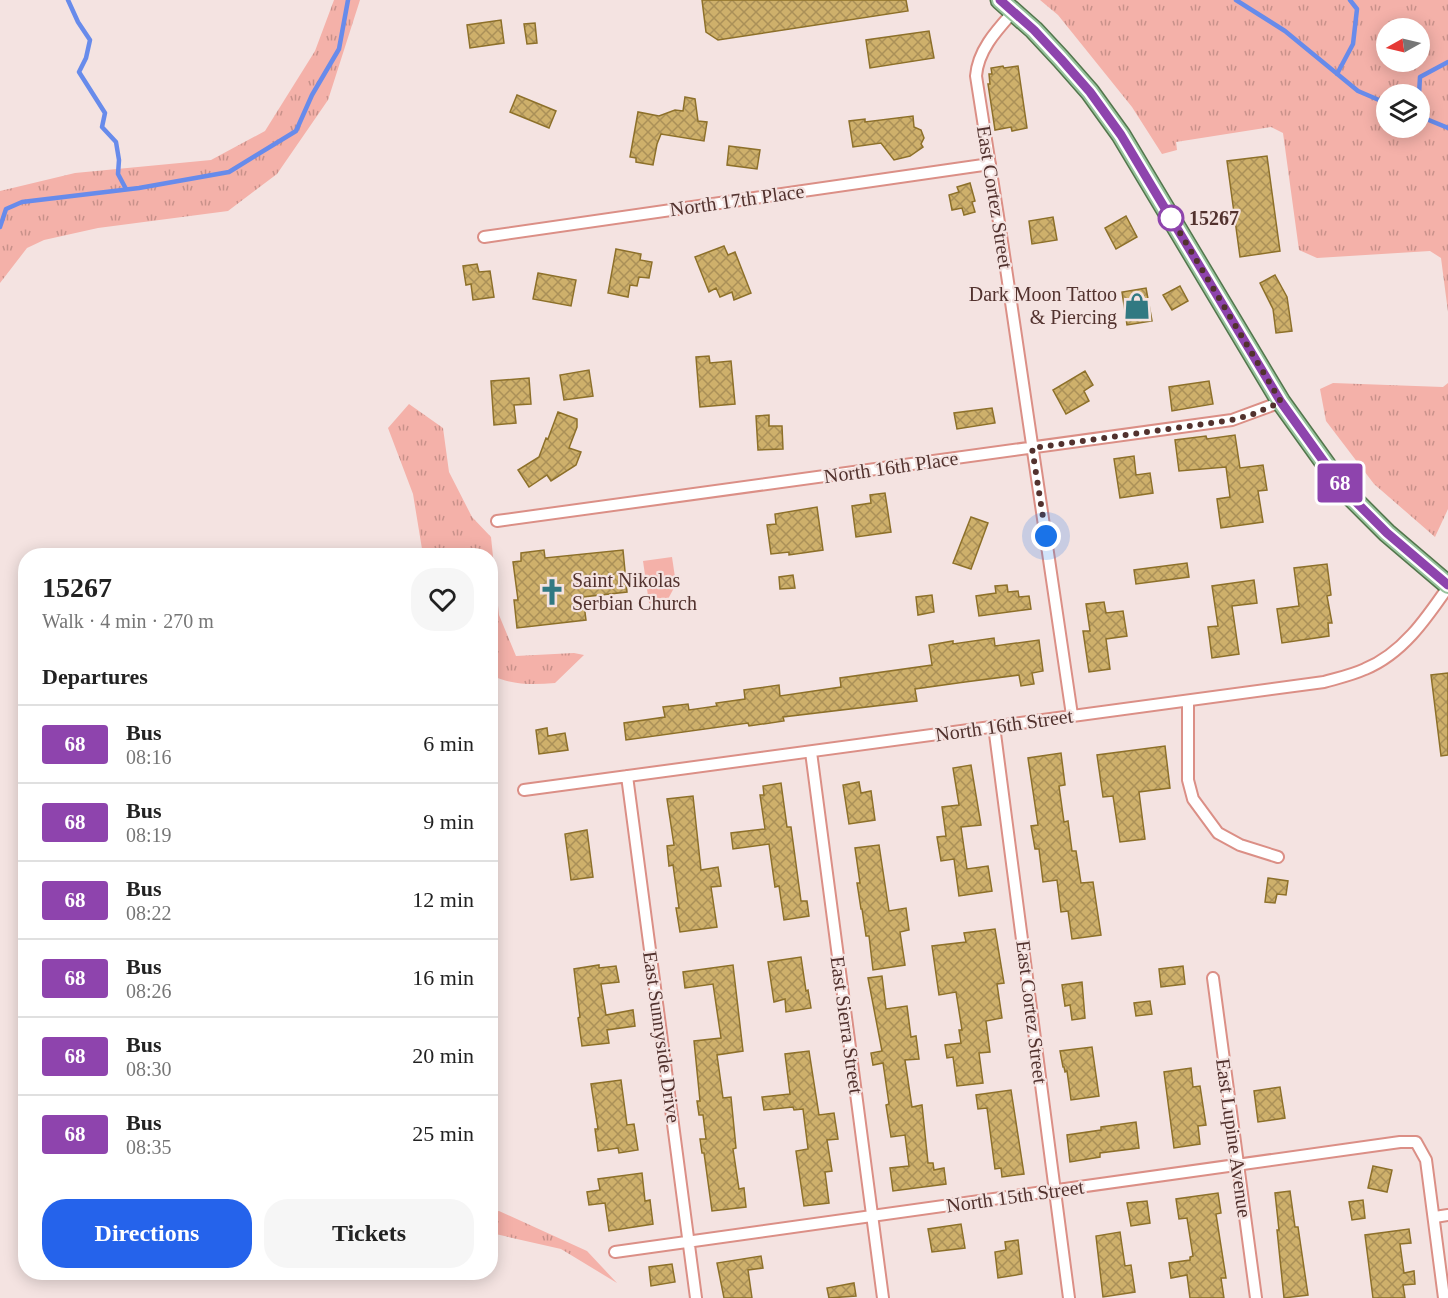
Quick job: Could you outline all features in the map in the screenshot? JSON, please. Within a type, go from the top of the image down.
[{"type":"main road","points":[[1007,6],[1034,30],[1068,67],[1121,135],[1281,402],[1327,466],[1352,498],[1387,533],[1448,586]]},
{"type":"street","name":"East Cortez Street","points":[[1007,6],[980,57],[976,67],[976,76],[1072,715]]},
{"type":"street","name":"North 17th Place","points":[[484,237],[990,164]]},
{"type":"street","name":"North 16th Place","points":[[497,521],[1232,420],[1251,415],[1281,402]]},
{"type":"street","name":"North 16th Street","points":[[524,790],[1324,682],[1365,669],[1394,651],[1420,626],[1448,586]]},
{"type":"street","points":[[1188,700],[1188,780],[1193,799],[1218,833],[1240,845],[1278,857]]},
{"type":"street","name":"East Cortez Street","points":[[993,726],[1069,1298]]},
{"type":"street","name":"East Sierra Street","points":[[811,752],[883,1298]]},
{"type":"street","name":"East Sunnyside Drive","points":[[627,776],[696,1298]]},
{"type":"street","name":"East Lupine Avenue","points":[[1213,978],[1256,1298]]},
{"type":"street","name":"North 15th Street","points":[[615,1252],[1400,1142],[1416,1142],[1426,1160],[1435,1216]]},
{"type":"street","points":[[1444,1298],[1435,1216],[1448,1215]]},
{"type":"green space","points":[[334,0],[360,0],[328,100],[277,174],[228,211],[98,228],[44,240],[27,248],[0,283],[0,191],[75,173],[211,160],[265,131],[315,51]]},
{"type":"green space","points":[[1040,0],[1448,0],[1448,312],[1441,258],[1430,251],[1317,258],[1299,250],[1283,133],[1271,127],[1176,142],[1177,150],[1162,154],[1132,107],[1058,15]]},
{"type":"green space","points":[[1333,383],[1443,387],[1448,383],[1448,509],[1435,537],[1374,484],[1326,421],[1320,389]]},
{"type":"green space","points":[[409,404],[443,428],[449,472],[472,517],[491,537],[492,548],[422,548],[413,494],[388,428]]},
{"type":"green space","points":[[672,557],[676,584],[667,601],[655,605],[649,603],[643,561]]},
{"type":"green space","points":[[498,605],[499,615],[516,656],[574,653],[584,655],[555,683],[522,684],[498,678]]},
{"type":"green space","points":[[498,1211],[587,1251],[617,1283],[561,1249],[498,1235]]},
{"type":"building","points":[[702,0],[906,0],[908,11],[718,40],[706,32]]},
{"type":"building","points":[[501,20],[504,43],[470,48],[467,25]]},
{"type":"building","points":[[535,23],[537,43],[527,44],[524,24]]},
{"type":"building","points":[[929,31],[934,58],[870,68],[866,40]]},
{"type":"building","points":[[1003,66],[1004,68],[1018,66],[1027,128],[1012,131],[1011,127],[995,130],[988,84],[990,84],[989,74],[992,74],[991,68]]},
{"type":"building","points":[[517,95],[556,111],[549,128],[510,112]]},
{"type":"building","points":[[685,97],[695,99],[698,121],[707,122],[704,141],[661,134],[653,165],[636,162],[636,158],[630,157],[638,112],[659,116],[675,110],[683,111]]},
{"type":"building","points":[[913,116],[914,127],[921,130],[924,138],[921,144],[923,147],[910,156],[894,160],[881,143],[853,147],[849,121],[865,119],[865,122]]},
{"type":"building","points":[[729,146],[760,150],[757,169],[727,165]]},
{"type":"building","points":[[1267,156],[1280,251],[1240,257],[1227,161]]},
{"type":"building","points":[[970,183],[975,201],[972,202],[975,212],[964,215],[962,208],[952,210],[949,195],[959,192],[957,187]]},
{"type":"building","points":[[1126,216],[1137,237],[1116,249],[1105,228]]},
{"type":"building","points":[[1053,217],[1057,240],[1032,244],[1029,221]]},
{"type":"building","points":[[724,246],[728,255],[735,252],[751,293],[734,300],[732,292],[720,297],[716,288],[709,292],[695,257]]},
{"type":"building","points":[[616,249],[641,254],[640,260],[652,262],[649,278],[639,277],[637,286],[630,285],[628,297],[608,293]]},
{"type":"building","points":[[477,264],[479,272],[490,271],[494,297],[473,300],[471,284],[466,285],[463,266]]},
{"type":"building","points":[[538,273],[576,280],[571,306],[533,299]]},
{"type":"building","points":[[1275,275],[1287,297],[1292,331],[1276,333],[1273,309],[1260,283]]},
{"type":"building","points":[[1180,286],[1188,301],[1172,310],[1163,295]]},
{"type":"building","name":"Dark Moon Tattoo & Piercing","points":[[1146,288],[1152,321],[1127,325],[1122,292]]},
{"type":"building","points":[[709,356],[710,363],[731,361],[735,404],[700,407],[696,357]]},
{"type":"building","points":[[589,370],[593,396],[564,400],[560,375]]},
{"type":"building","points":[[1085,371],[1093,385],[1084,391],[1089,401],[1066,414],[1053,390]]},
{"type":"building","points":[[529,378],[531,404],[514,405],[516,423],[494,425],[491,381]]},
{"type":"building","points":[[1209,381],[1213,404],[1172,411],[1169,387]]},
{"type":"building","points":[[992,408],[995,423],[957,429],[954,413]]},
{"type":"building","points":[[558,412],[577,419],[577,427],[569,448],[581,452],[576,465],[551,481],[547,475],[529,487],[518,470],[539,457]]},
{"type":"building","points":[[769,415],[769,426],[782,426],[783,449],[758,450],[756,416]]},
{"type":"building","points":[[1235,435],[1240,468],[1263,465],[1267,490],[1258,491],[1263,522],[1221,528],[1217,499],[1230,497],[1226,467],[1179,471],[1175,440]]},
{"type":"building","points":[[1134,456],[1136,475],[1150,473],[1153,493],[1120,498],[1114,459]]},
{"type":"building","points":[[885,493],[891,532],[856,537],[852,506],[871,503],[870,495]]},
{"type":"building","points":[[817,507],[823,550],[789,555],[789,552],[771,554],[767,525],[776,524],[775,514]]},
{"type":"building","points":[[971,517],[988,523],[971,569],[953,563]]},
{"type":"building","points":[[544,550],[545,558],[623,550],[627,592],[583,597],[586,620],[517,628],[514,600],[518,600],[513,562],[521,561],[521,553]]},
{"type":"building","points":[[1187,563],[1189,577],[1136,584],[1134,570]]},
{"type":"building","points":[[1327,564],[1331,595],[1327,596],[1332,623],[1328,623],[1329,636],[1282,643],[1277,609],[1299,606],[1294,568]]},
{"type":"building","points":[[793,575],[795,588],[780,589],[779,577]]},
{"type":"building","points":[[1254,580],[1257,603],[1232,606],[1239,654],[1212,658],[1208,627],[1218,626],[1212,586]]},
{"type":"building","points":[[1007,585],[1008,592],[1018,591],[1019,597],[1029,596],[1031,609],[979,616],[976,596],[996,593],[995,586]]},
{"type":"building","points":[[932,595],[934,612],[918,615],[916,597]]},
{"type":"building","points":[[1104,602],[1106,613],[1123,611],[1127,636],[1106,639],[1110,669],[1089,672],[1083,631],[1090,631],[1086,604]]},
{"type":"building","points":[[994,638],[995,646],[1039,640],[1043,671],[1032,673],[1034,684],[1021,686],[1019,675],[965,682],[915,689],[917,701],[783,717],[784,721],[749,726],[748,723],[626,740],[624,723],[665,717],[663,707],[688,704],[689,710],[717,706],[716,703],[745,699],[744,690],[779,685],[780,696],[841,687],[840,678],[932,665],[929,645]]},
{"type":"building","points":[[1448,673],[1448,755],[1441,756],[1431,675]]},
{"type":"building","points":[[547,728],[548,736],[565,733],[568,750],[539,754],[536,730]]},
{"type":"building","points":[[1165,746],[1170,788],[1139,792],[1145,839],[1120,842],[1113,796],[1103,797],[1097,755]]},
{"type":"building","points":[[1061,753],[1065,785],[1059,786],[1064,822],[1068,821],[1072,851],[1076,851],[1081,883],[1093,882],[1101,935],[1072,939],[1068,911],[1061,912],[1057,880],[1043,882],[1039,849],[1035,849],[1031,826],[1038,825],[1028,758]]},
{"type":"building","points":[[971,765],[981,825],[961,827],[967,869],[988,866],[992,891],[959,896],[954,859],[941,861],[937,837],[946,836],[942,807],[959,805],[953,768]]},
{"type":"building","points":[[859,782],[861,793],[871,791],[875,820],[849,824],[843,785]]},
{"type":"building","points":[[781,783],[787,827],[791,827],[801,901],[807,901],[809,916],[784,920],[779,886],[775,887],[769,844],[733,849],[731,833],[765,829],[760,795],[764,795],[763,786]]},
{"type":"building","points":[[693,796],[701,870],[718,867],[721,886],[711,887],[717,927],[680,932],[673,865],[669,866],[667,846],[674,845],[667,799]]},
{"type":"building","points":[[587,830],[593,877],[571,880],[565,834]]},
{"type":"building","points":[[879,845],[889,911],[906,908],[909,930],[900,932],[905,965],[873,970],[869,936],[866,936],[857,883],[860,883],[855,848]]},
{"type":"building","points":[[1268,878],[1288,881],[1286,895],[1277,894],[1275,903],[1265,902]]},
{"type":"building","points":[[995,929],[1004,983],[997,984],[1002,1018],[986,1021],[990,1052],[979,1053],[983,1083],[957,1086],[953,1057],[947,1058],[945,1045],[961,1043],[959,1030],[962,1030],[956,992],[939,995],[932,946],[966,942],[964,933]]},
{"type":"building","points":[[801,957],[811,1008],[786,1012],[785,999],[774,1002],[768,962]]},
{"type":"building","points":[[599,965],[599,968],[616,966],[619,982],[601,984],[606,1015],[633,1010],[635,1026],[607,1030],[609,1043],[582,1046],[574,969]]},
{"type":"building","points":[[733,965],[743,1051],[717,1055],[723,1098],[731,1097],[736,1148],[733,1149],[739,1189],[744,1188],[746,1207],[712,1211],[700,1139],[706,1139],[703,1115],[699,1115],[697,1101],[700,1101],[694,1041],[721,1038],[713,984],[685,988],[683,972]]},
{"type":"building","points":[[1183,966],[1185,984],[1161,987],[1159,969]]},
{"type":"building","points":[[882,976],[886,1009],[907,1006],[911,1037],[916,1036],[919,1059],[905,1060],[912,1107],[922,1105],[928,1163],[933,1163],[934,1170],[944,1168],[946,1184],[893,1191],[890,1168],[909,1166],[905,1135],[891,1137],[883,1063],[873,1065],[871,1053],[882,1051],[868,978]]},
{"type":"building","points":[[1082,982],[1085,1018],[1072,1020],[1070,1005],[1065,1006],[1062,985]]},
{"type":"building","points":[[1150,1001],[1152,1014],[1136,1016],[1134,1003]]},
{"type":"building","points":[[1092,1047],[1099,1096],[1071,1100],[1067,1071],[1065,1072],[1063,1067],[1060,1051]]},
{"type":"building","points":[[809,1051],[819,1115],[834,1113],[838,1139],[827,1140],[832,1171],[825,1172],[829,1203],[804,1206],[796,1151],[808,1149],[803,1109],[794,1110],[793,1107],[764,1110],[762,1097],[790,1094],[785,1054]]},
{"type":"building","points":[[1191,1068],[1193,1087],[1200,1086],[1206,1125],[1198,1126],[1200,1144],[1174,1148],[1164,1072]]},
{"type":"building","points":[[621,1080],[627,1125],[634,1124],[638,1150],[619,1153],[618,1148],[598,1151],[595,1129],[598,1129],[591,1084]]},
{"type":"building","points":[[1280,1087],[1285,1118],[1258,1122],[1254,1091]]},
{"type":"building","points":[[1011,1090],[1024,1174],[1002,1177],[1001,1168],[995,1169],[987,1108],[978,1109],[976,1095]]},
{"type":"building","points":[[1136,1122],[1139,1148],[1100,1153],[1100,1157],[1070,1162],[1067,1135]]},
{"type":"building","points":[[1373,1166],[1392,1170],[1387,1192],[1368,1188]]},
{"type":"building","points":[[642,1173],[645,1201],[650,1200],[653,1224],[609,1231],[605,1203],[589,1205],[587,1192],[600,1190],[598,1179]]},
{"type":"building","points":[[1290,1191],[1308,1295],[1284,1298],[1275,1193]]},
{"type":"building","points":[[1218,1193],[1221,1213],[1216,1214],[1226,1278],[1221,1278],[1224,1298],[1190,1298],[1187,1275],[1171,1278],[1169,1263],[1190,1260],[1193,1256],[1187,1218],[1179,1219],[1176,1199]]},
{"type":"building","points":[[1363,1200],[1365,1218],[1352,1220],[1349,1202]]},
{"type":"building","points":[[1147,1201],[1150,1223],[1131,1226],[1127,1203]]},
{"type":"building","points":[[961,1224],[965,1248],[932,1252],[928,1229]]},
{"type":"building","points":[[1409,1229],[1411,1243],[1400,1244],[1404,1273],[1414,1271],[1415,1284],[1403,1285],[1405,1298],[1373,1298],[1365,1235]]},
{"type":"building","points":[[1120,1232],[1125,1266],[1131,1265],[1135,1292],[1103,1297],[1096,1236]]},
{"type":"building","points":[[1018,1240],[1022,1274],[998,1278],[995,1252],[1006,1250],[1005,1242]]},
{"type":"building","points":[[761,1256],[763,1268],[748,1270],[752,1298],[724,1298],[717,1263]]},
{"type":"building","points":[[672,1264],[675,1282],[651,1286],[649,1267]]},
{"type":"building","points":[[854,1283],[856,1296],[829,1298],[827,1288]]},
{"type":"waterway","points":[[68,0],[78,22],[90,40],[86,58],[79,72],[105,113],[102,127],[116,142],[119,160],[118,174],[126,189]]},
{"type":"waterway","points":[[0,227],[6,209],[22,202],[139,188],[229,172],[296,131],[312,95],[339,49],[348,0]]},
{"type":"waterway","points":[[1236,0],[1285,31],[1358,91],[1376,99]]},
{"type":"waterway","points":[[1337,74],[1353,44],[1357,9],[1350,0]]},
{"type":"waterway","points":[[1420,84],[1420,77],[1448,62]]},
{"type":"waterway","points":[[1430,121],[1448,128]]},
{"type":"bus line","name":"68","points":[[1000,0],[1034,30],[1061,59],[1090,92],[1121,135],[1281,402],[1327,466],[1352,498],[1387,533],[1448,585]]},
{"type":"place","name":"15267","points":[[1171,218]]},
{"type":"place","name":"Dark Moon Tattoo & Piercing","points":[[1137,306]]},
{"type":"place","name":"Saint Nikolas Serbian Church","points":[[552,592]]},
{"type":"route","points":[[1046,536],[1032,448],[1232,420],[1251,415],[1281,402],[1170,216],[1171,218]]}]
